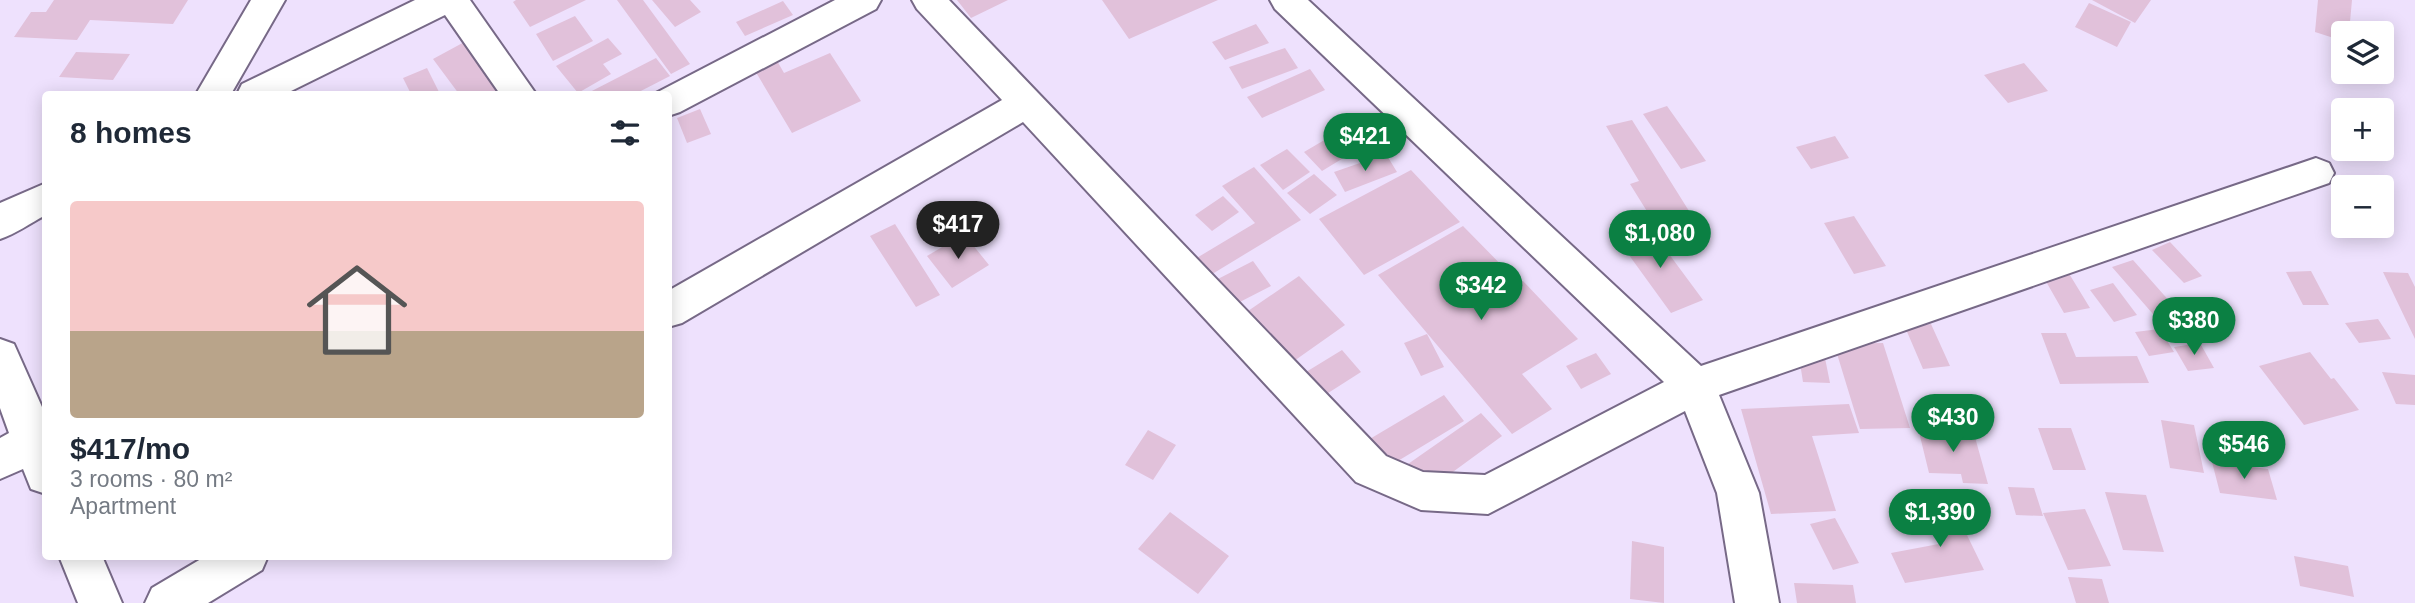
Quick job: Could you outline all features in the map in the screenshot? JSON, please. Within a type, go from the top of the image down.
[{"type":"street","points":[[216,91],[268,0]]},
{"type":"street","points":[[260,91],[445,0]]},
{"type":"street","points":[[452,0],[517,91]]},
{"type":"street","points":[[672,100],[864,0]]},
{"type":"street","points":[[929,0],[1371,468],[1422,491],[1488,495],[1695,386],[2316,173]]},
{"type":"street","points":[[1287,0],[1695,386],[1738,493],[1757,603]]},
{"type":"street","points":[[672,310],[1027,103]]},
{"type":"street","points":[[0,224],[5,218],[42,200]]},
{"type":"street","points":[[0,356],[31,453]]},
{"type":"street","points":[[82,560],[100,603]]},
{"type":"street","points":[[167,603],[240,560]]},
{"type":"building","points":[[54,0],[188,0],[173,24],[90,20],[77,40],[14,37],[31,12],[46,12]]},
{"type":"building","points":[[586,0],[530,27],[513,2]]},
{"type":"building","points":[[617,0],[643,0],[690,64],[671,74]]},
{"type":"building","points":[[652,0],[690,0],[701,12],[675,27]]},
{"type":"building","points":[[957,0],[1008,0],[971,18]]},
{"type":"building","points":[[1102,0],[1218,0],[1129,39]]},
{"type":"building","points":[[2092,0],[2151,0],[2135,23]]},
{"type":"building","points":[[2318,0],[2352,0],[2350,21],[2331,21],[2331,37],[2315,32]]},
{"type":"building","points":[[783,1],[793,15],[745,36],[736,22]]},
{"type":"building","points":[[2089,3],[2131,22],[2117,47],[2075,27]]},
{"type":"building","points":[[575,16],[593,41],[553,61],[536,34]]},
{"type":"building","points":[[1256,24],[1269,43],[1225,60],[1212,42]]},
{"type":"building","points":[[608,38],[622,54],[603,64],[611,74],[581,91],[576,91],[556,66]]},
{"type":"building","points":[[468,40],[506,91],[457,91],[433,59]]},
{"type":"building","points":[[1285,48],[1298,68],[1242,89],[1229,67]]},
{"type":"building","points":[[76,52],[130,54],[113,80],[59,77]]},
{"type":"building","points":[[830,53],[861,101],[792,133],[754,69],[776,59],[784,73]]},
{"type":"building","points":[[656,58],[670,76],[641,91],[592,91]]},
{"type":"building","points":[[2024,63],[2048,91],[2008,103],[1984,75]]},
{"type":"building","points":[[427,68],[438,91],[410,91],[403,78]]},
{"type":"building","points":[[1310,69],[1325,90],[1262,118],[1247,97]]},
{"type":"building","points":[[1667,106],[1706,161],[1681,169],[1643,114]]},
{"type":"building","points":[[700,109],[711,134],[687,143],[677,118]]},
{"type":"building","points":[[1632,120],[1689,211],[1653,221],[1630,184],[1639,181],[1606,126]]},
{"type":"building","points":[[1355,122],[1373,140],[1322,171],[1304,152]]},
{"type":"building","points":[[1835,136],[1849,158],[1811,169],[1796,147]]},
{"type":"building","points":[[1287,149],[1310,172],[1283,190],[1260,165]]},
{"type":"building","points":[[1386,154],[1397,172],[1345,192],[1334,172]]},
{"type":"building","points":[[1254,167],[1301,220],[1209,276],[1195,259],[1255,223],[1222,186]]},
{"type":"building","points":[[1411,170],[1460,222],[1364,275],[1319,219]]},
{"type":"building","points":[[1314,174],[1337,195],[1310,214],[1287,193]]},
{"type":"building","points":[[1223,196],[1239,212],[1212,231],[1195,215]]},
{"type":"building","points":[[1854,216],[1886,266],[1854,274],[1824,223]]},
{"type":"building","points":[[895,224],[940,295],[916,307],[870,236]]},
{"type":"building","points":[[1463,226],[1519,283],[1523,281],[1578,339],[1522,374],[1552,409],[1512,434],[1378,275]]},
{"type":"building","points":[[1649,227],[1703,300],[1671,313],[1618,240]]},
{"type":"building","points":[[964,234],[989,265],[952,288],[927,256]]},
{"type":"building","points":[[2170,242],[2202,276],[2184,283],[2152,250]]},
{"type":"building","points":[[2133,260],[2179,312],[2159,321],[2112,267]]},
{"type":"building","points":[[1253,261],[1271,286],[1232,306],[1214,281]]},
{"type":"building","points":[[2065,267],[2090,308],[2064,313],[2040,271]]},
{"type":"building","points":[[2311,271],[2329,305],[2303,305],[2286,272]]},
{"type":"building","points":[[2383,272],[2408,273],[2415,287],[2415,339]]},
{"type":"building","points":[[1299,276],[1345,325],[1294,361],[1248,311]]},
{"type":"building","points":[[2113,283],[2137,315],[2114,322],[2090,290]]},
{"type":"building","points":[[2378,319],[2391,339],[2359,343],[2345,323]]},
{"type":"building","points":[[1931,324],[1950,366],[1923,369],[1905,327]]},
{"type":"building","points":[[2160,329],[2174,352],[2149,356],[2135,332]]},
{"type":"building","points":[[2041,333],[2066,333],[2076,357],[2137,356],[2149,383],[2060,384]]},
{"type":"building","points":[[1427,334],[1444,367],[1421,376],[1404,343]]},
{"type":"building","points":[[1883,343],[1910,428],[1860,429],[1834,344]]},
{"type":"building","points":[[2200,343],[2214,368],[2188,371],[2174,347]]},
{"type":"building","points":[[1342,350],[1361,372],[1325,395],[1306,372]]},
{"type":"building","points":[[2310,352],[2359,410],[2304,425],[2259,366]]},
{"type":"building","points":[[1596,353],[1611,374],[1581,389],[1566,366]]},
{"type":"building","points":[[1799,357],[1825,358],[1830,383],[1803,382]]},
{"type":"building","points":[[2382,372],[2415,375],[2415,405],[2396,404]]},
{"type":"building","points":[[1444,395],[1464,421],[1383,470],[1363,443]]},
{"type":"building","points":[[1849,404],[1859,433],[1812,436],[1836,511],[1771,514],[1741,409]]},
{"type":"building","points":[[1481,413],[1502,436],[1420,496],[1398,471]]},
{"type":"building","points":[[2161,420],[2194,425],[2204,473],[2170,468]]},
{"type":"building","points":[[1918,428],[1973,430],[1988,484],[1963,483],[1961,474],[1929,473]]},
{"type":"building","points":[[2038,428],[2071,428],[2086,470],[2053,470]]},
{"type":"building","points":[[1148,430],[1176,445],[1153,480],[1125,465]]},
{"type":"building","points":[[2212,462],[2268,469],[2277,500],[2220,493]]},
{"type":"building","points":[[2008,487],[2034,488],[2043,516],[2016,515]]},
{"type":"building","points":[[2105,492],[2146,495],[2164,552],[2123,550]]},
{"type":"building","points":[[1948,496],[1984,570],[1905,583],[1891,553],[1944,543],[1924,501]]},
{"type":"building","points":[[2085,509],[2111,566],[2068,570],[2043,513]]},
{"type":"building","points":[[1170,512],[1229,556],[1198,594],[1138,549]]},
{"type":"building","points":[[1835,518],[1859,563],[1833,570],[1810,524]]},
{"type":"building","points":[[1632,541],[1664,547],[1664,603],[1630,599]]},
{"type":"building","points":[[2294,556],[2348,566],[2354,597],[2300,586]]},
{"type":"building","points":[[2068,577],[2102,579],[2109,603],[2076,603]]},
{"type":"building","points":[[1794,583],[1853,585],[1856,603],[1797,603]]}]
